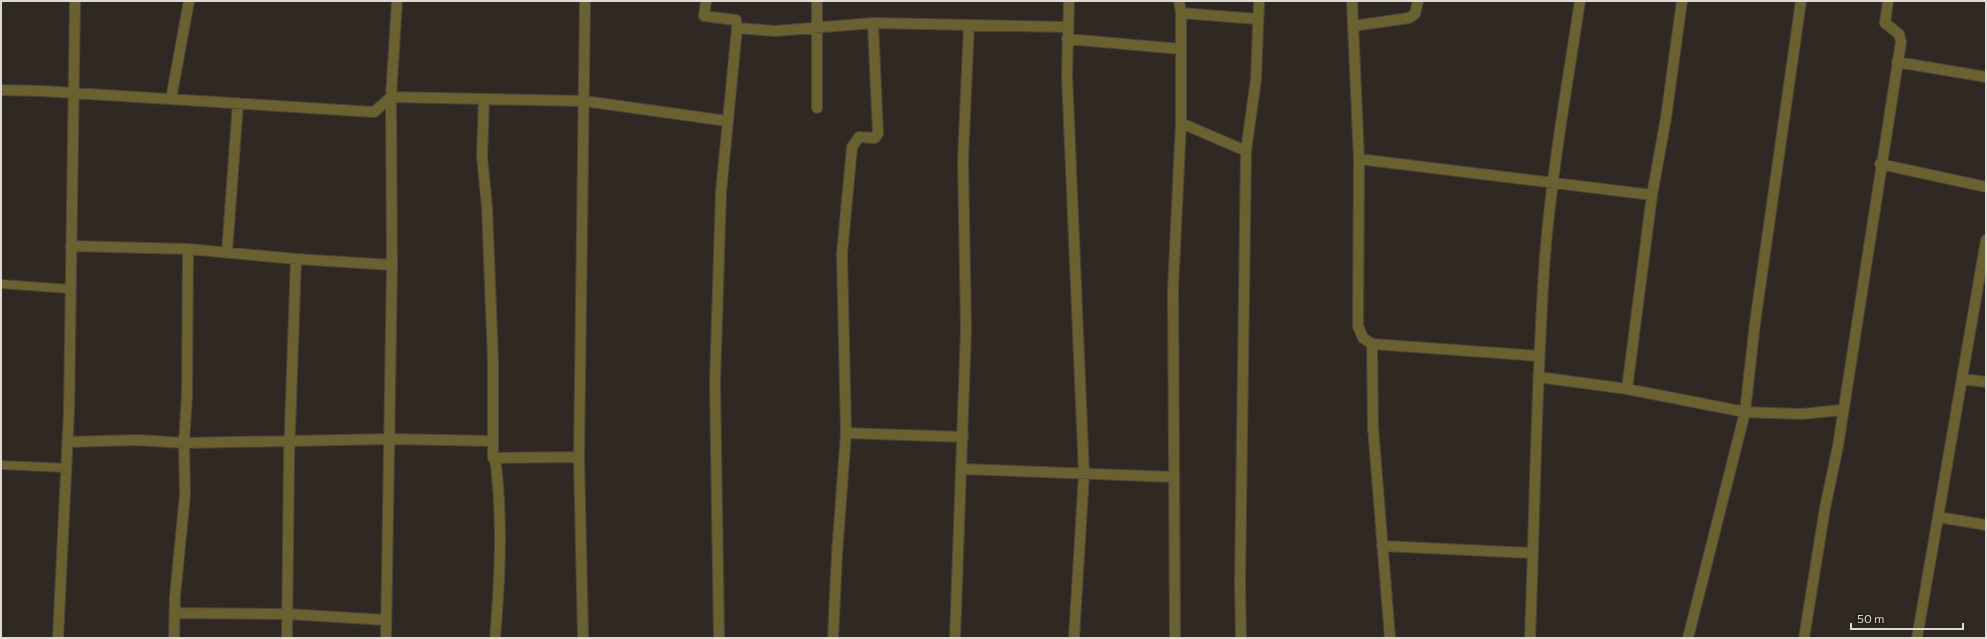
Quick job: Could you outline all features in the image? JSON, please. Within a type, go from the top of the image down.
[{"type":"street","points":[[58,638],[68,442],[72,92],[75,1]]},
{"type":"street","points":[[171,99],[189,1]]},
{"type":"street","points":[[386,638],[392,265],[391,97],[397,1]]},
{"type":"street","points":[[583,638],[579,457],[585,1]]},
{"type":"street","points":[[706,1],[704,16],[736,20],[737,28],[721,192],[715,383],[719,638]]},
{"type":"street","points":[[817,1],[817,108]]},
{"type":"street","points":[[1069,1],[1067,27],[1067,75],[1084,474],[1074,638]]},
{"type":"street","points":[[1175,638],[1173,289],[1181,123],[1181,13],[1179,1]]},
{"type":"street","points":[[1240,638],[1246,151],[1256,79],[1259,1]]},
{"type":"street","points":[[1352,1],[1359,159],[1358,326],[1363,338],[1372,344],[1539,356]]},
{"type":"street","points":[[1353,26],[1410,18],[1415,14],[1418,1]]},
{"type":"street","points":[[1530,638],[1539,356],[1552,184],[1580,1]]},
{"type":"street","points":[[1627,389],[1652,195],[1666,118],[1681,1]]},
{"type":"street","points":[[1688,638],[1745,412],[1755,323],[1800,1]]},
{"type":"street","points":[[1804,638],[1825,508],[1838,446],[1842,410],[1900,42],[1899,34],[1885,23],[1888,1]]},
{"type":"street","points":[[1181,13],[1258,19]]},
{"type":"street","points":[[737,28],[775,31],[873,23],[1067,27]]},
{"type":"street","points":[[833,638],[837,554],[846,433],[842,254],[852,147],[859,137],[874,138],[878,133],[873,23]]},
{"type":"street","points":[[955,638],[966,329],[963,159],[969,25]]},
{"type":"street","points":[[1067,39],[1181,49]]},
{"type":"street","points":[[1897,62],[1986,77]]},
{"type":"street","points":[[1,90],[72,92],[374,112],[391,97],[584,101],[727,122]]},
{"type":"street","points":[[484,99],[482,156],[488,214],[493,360],[493,458],[495,458],[500,495],[497,611],[494,638]]},
{"type":"street","points":[[226,252],[238,103]]},
{"type":"street","points":[[1181,123],[1246,151]]},
{"type":"street","points":[[1359,159],[1552,184],[1652,195]]},
{"type":"street","points":[[1880,164],[1986,187]]},
{"type":"street","points":[[71,246],[188,249],[296,259],[392,265]]},
{"type":"street","points":[[1917,638],[1938,517],[1940,496],[1963,379],[1985,246]]},
{"type":"street","points":[[174,638],[185,495],[184,443],[187,395],[188,249]]},
{"type":"street","points":[[287,638],[289,440],[296,259]]},
{"type":"street","points":[[1372,344],[1372,427],[1390,638]]},
{"type":"street","points":[[1538,377],[1627,389],[1745,412],[1802,414],[1842,410]]},
{"type":"street","points":[[1963,379],[1986,382]]},
{"type":"street","points":[[846,433],[963,437]]},
{"type":"street","points":[[68,442],[138,440],[184,443],[289,440],[493,441]]},
{"type":"street","points":[[495,458],[579,457]]},
{"type":"street","points":[[962,469],[1174,477]]},
{"type":"street","points":[[1938,517],[1986,525]]},
{"type":"street","points":[[1382,546],[1533,553]]},
{"type":"street","points":[[175,613],[287,614],[386,620]]},
{"type":"lane","points":[[1,284],[70,289]]},
{"type":"lane","points":[[1,465],[67,468]]}]
